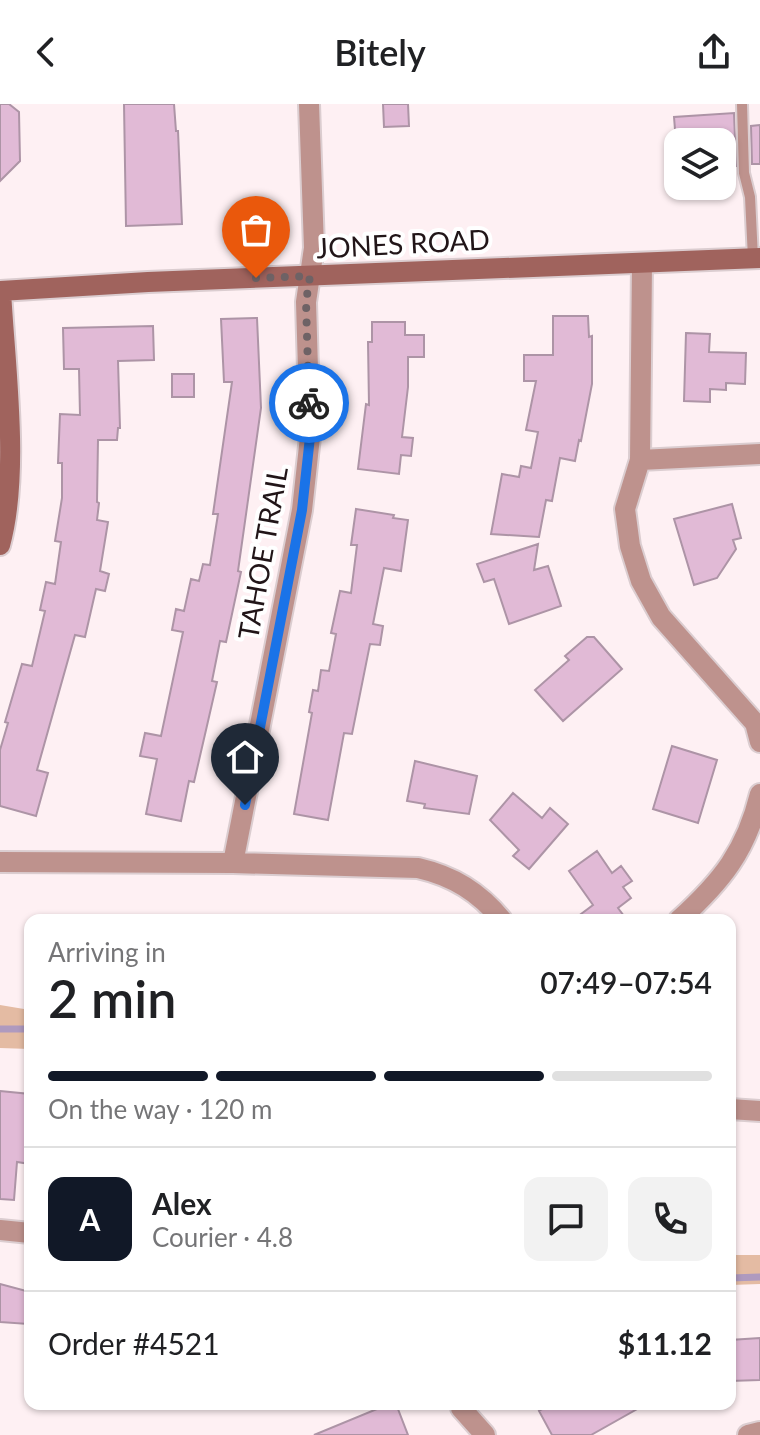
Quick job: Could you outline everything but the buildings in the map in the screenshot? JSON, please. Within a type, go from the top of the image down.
[{"type":"street","name":"TAHOE TRAIL","points":[[233,863],[302,510],[310,437],[306,302],[314,248],[309,104]]},
{"type":"street","name":"JONES ROAD","points":[[1,291],[757,258]]},
{"type":"street","points":[[642,263],[640,460],[625,509],[630,546],[641,581],[661,617],[755,723],[760,742]]},
{"type":"street","points":[[0,545],[10,457],[1,291]]},
{"type":"street","points":[[640,460],[760,454]]},
{"type":"street","points":[[686,914],[712,891],[735,858],[754,820],[760,794]]},
{"type":"street","points":[[0,862],[418,868],[443,874],[466,886],[497,914]]},
{"type":"street","points":[[736,1109],[760,1111]]},
{"type":"street","points":[[0,1230],[24,1232]]},
{"type":"street","points":[[463,1410],[485,1435]]},
{"type":"street","points":[[748,1435],[760,1432]]},
{"type":"lane","points":[[742,104],[744,173],[757,258]]},
{"type":"shaded area","points":[[0,1005],[24,1009],[24,1049],[0,1048]]},
{"type":"shaded area","points":[[736,1255],[760,1255],[760,1284],[736,1285]]},
{"type":"waterway","points":[[0,1029],[24,1029]]},
{"type":"waterway","points":[[736,1278],[760,1277]]},
{"type":"way so far","points":[[256,278],[310,276],[306,302],[309,403]]},
{"type":"route","points":[[245,805],[302,510],[310,437],[309,403]]}]
